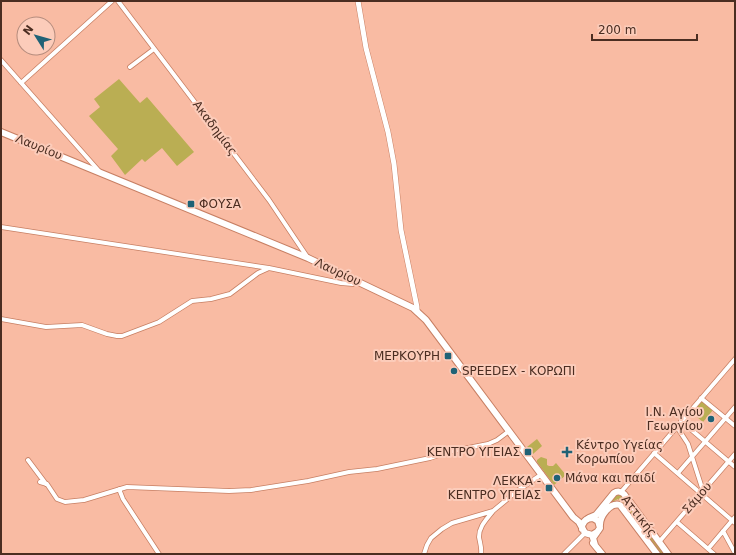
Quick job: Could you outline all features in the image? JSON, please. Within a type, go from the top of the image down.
[{"type":"main road","name":"Λαυρίου","points":[[1,132],[308,258],[408,305],[426,320],[602,554]]},
{"type":"main road","name":"Αττικής","points":[[588,519],[596,515],[614,493],[621,492],[668,554]]},
{"type":"main road","name":"Αττικής","points":[[600,525],[600,519],[611,506],[620,504],[657,554]]},
{"type":"main road","points":[[571,514],[579,519],[597,520],[600,525],[594,538],[595,545]]},
{"type":"main road","points":[[588,519],[582,524],[585,533],[592,535],[598,532]]},
{"type":"street","points":[[21,83],[112,1]]},
{"type":"street","name":"Ακαδημίας","points":[[118,1],[269,200],[308,258]]},
{"type":"street","points":[[358,1],[366,48],[387,125],[401,230],[417,312]]},
{"type":"street","points":[[130,67],[154,49]]},
{"type":"street","points":[[1,60],[100,172]]},
{"type":"street","points":[[1,227],[269,268],[353,284],[359,281]]},
{"type":"street","points":[[1,319],[46,327],[82,325],[107,334],[122,336],[159,322],[192,301],[211,299],[230,294],[258,273],[269,268]]},
{"type":"street","points":[[621,492],[735,359]]},
{"type":"street","points":[[702,398],[735,426]]},
{"type":"street","points":[[678,473],[735,407]]},
{"type":"street","points":[[681,421],[735,467]]},
{"type":"street","points":[[677,427],[688,444],[702,492]]},
{"type":"street","points":[[28,460],[57,499],[65,502],[84,500],[119,489],[136,487],[229,491],[274,487],[430,458],[448,452],[488,444],[497,440],[509,431]]},
{"type":"street","points":[[654,453],[734,520],[708,549]]},
{"type":"street","name":"Σάμου","points":[[659,542],[735,454]]},
{"type":"street","points":[[481,554],[482,550],[479,537],[480,529],[493,511],[542,474]]},
{"type":"street","points":[[40,482],[47,484]]},
{"type":"street","points":[[119,489],[123,499],[159,554]]},
{"type":"street","points":[[424,554],[431,538],[442,529],[452,523],[493,511]]},
{"type":"street","points":[[677,522],[714,554]]},
{"type":"street","points":[[723,531],[735,553]]},
{"type":"street","points":[[564,554],[585,533]]},
{"type":"shaded area","points":[[119,79],[140,103],[147,97],[194,152],[177,166],[162,148],[145,162],[142,159],[125,175],[111,156],[118,149],[89,116],[100,107],[94,99]]},
{"type":"shaded area","points":[[702,401],[713,410],[703,422],[692,413]]},
{"type":"shaded area","points":[[537,439],[542,446],[533,454],[527,447]]},
{"type":"shaded area","points":[[541,457],[547,459],[547,465],[549,466],[553,466],[556,463],[566,475],[554,485],[537,462],[537,460]]},
{"type":"shaded area","points":[[615,496],[623,496],[666,554],[659,554],[618,499],[614,501],[598,518],[597,516]]},
{"type":"place","name":"ΦΟΥΣΑ","points":[[191,204]]},
{"type":"place","name":"ΜΕΡΚΟΥΡΗ","points":[[448,356]]},
{"type":"place","name":"SPEEDEX - ΚΟΡΩΠΙ","points":[[454,371]]},
{"type":"place","name":"Ι.Ν. Αγίου Γεωργίου","points":[[711,419]]},
{"type":"place","name":"ΚΕΝΤΡΟ ΥΓΕΙΑΣ","points":[[528,452]]},
{"type":"place","name":"Κέντρο Υγείας Κορωπίου","points":[[567,452]]},
{"type":"place","name":"Μάνα και παιδί","points":[[557,478]]},
{"type":"place","name":"ΛΕΚΚΑ - ΚΕΝΤΡΟ ΥΓΕΙΑΣ","points":[[549,488]]}]
